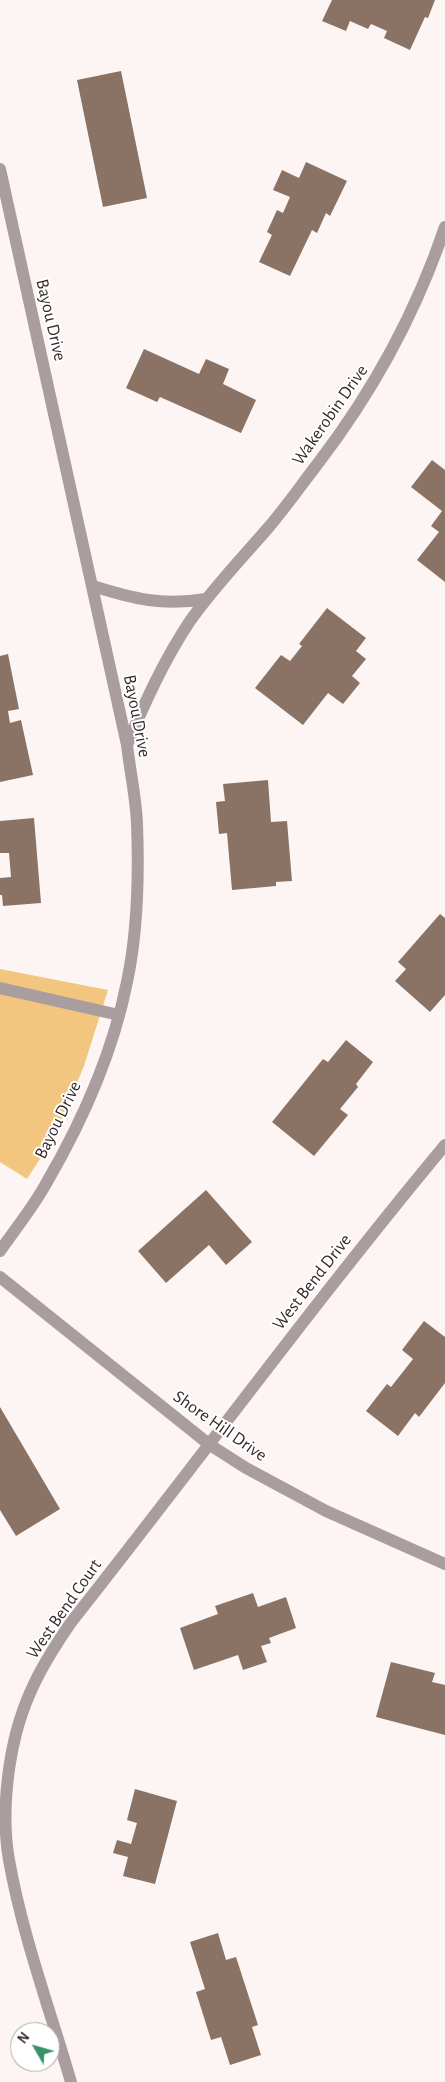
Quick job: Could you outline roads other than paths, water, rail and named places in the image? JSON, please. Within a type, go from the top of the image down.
[{"type":"street","name":"Bayou Drive","points":[[0,168],[93,586],[126,745],[137,822],[138,893],[133,946],[119,1015],[102,1068],[80,1118],[47,1183],[0,1251]]},
{"type":"street","name":"Wakerobin Drive","points":[[126,745],[163,665],[206,600],[270,525],[354,414],[384,366],[414,308],[445,227]]},
{"type":"street","points":[[93,586],[126,596],[163,603],[206,600]]},
{"type":"street","points":[[0,988],[119,1015]]},
{"type":"street","name":"West Bend Drive","points":[[210,1445],[344,1269],[445,1144]]},
{"type":"street","name":"Shore Hill Drive","points":[[0,1278],[210,1445],[255,1473],[326,1511],[445,1564]]},
{"type":"street","name":"West Bend Court","points":[[71,2082],[27,1933],[9,1859],[6,1820],[13,1749],[19,1722],[29,1694],[54,1648],[72,1621],[210,1445]]}]
